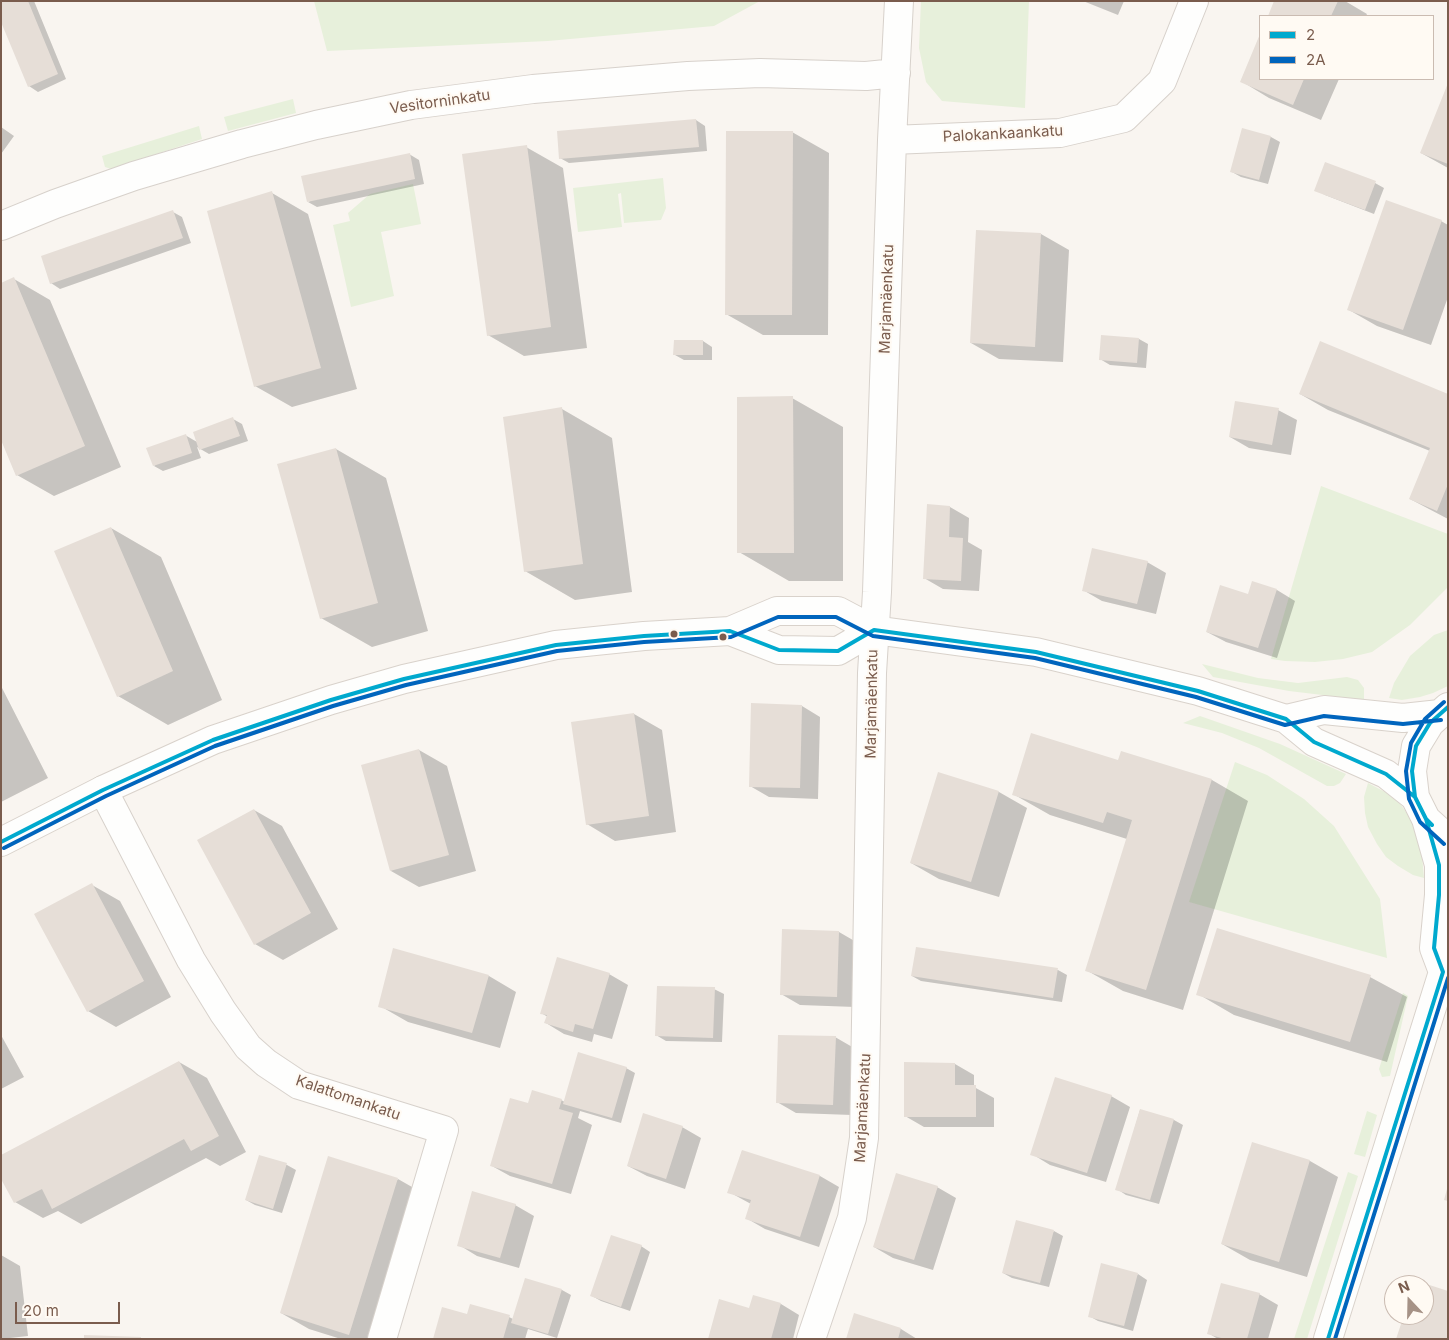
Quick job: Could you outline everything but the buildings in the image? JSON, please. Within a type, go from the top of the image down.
[{"type":"street","name":"Marjamäenkatu","points":[[811,1339],[852,1218],[864,1138],[874,630],[899,1]]},
{"type":"street","name":"Palokankaankatu","points":[[892,140],[1060,133],[1124,118],[1162,81],[1194,1]]},
{"type":"street","name":"Vesitorninkatu","points":[[1,226],[55,204],[134,176],[242,144],[316,125],[411,105],[542,88],[688,76],[769,73],[866,76],[896,73]]},
{"type":"street","points":[[1,842],[103,790],[213,740],[331,700],[404,679],[556,646],[644,636],[730,631],[777,612],[816,610],[838,611],[874,630],[1036,652],[1198,691],[1286,719],[1314,742],[1386,774],[1421,808],[1448,839]]},
{"type":"street","points":[[730,631],[779,650],[838,651],[874,630]]},
{"type":"street","points":[[1286,719],[1324,710],[1403,718],[1444,711]]},
{"type":"street","points":[[1328,1339],[1445,970],[1434,948],[1439,895],[1439,866],[1412,772],[1416,746],[1430,723],[1444,711]]},
{"type":"street","name":"Kalattomankatu","points":[[103,790],[191,960],[223,1012],[248,1047],[266,1063],[299,1085],[444,1130],[382,1339]]},
{"type":"green space","points":[[314,1],[760,1],[714,26],[548,41],[327,51]]},
{"type":"green space","points":[[921,1],[1029,1],[1025,108],[942,101],[926,82],[919,48]]},
{"type":"green space","points":[[293,99],[296,113],[228,131],[224,117]]},
{"type":"green space","points":[[199,126],[202,139],[111,169],[105,167],[102,156]]},
{"type":"green space","points":[[663,178],[666,208],[661,220],[624,223],[621,193],[618,194],[622,227],[578,232],[573,188]]},
{"type":"green space","points":[[413,184],[421,224],[381,232],[394,296],[351,307],[333,225],[350,221],[348,213],[370,194]]},
{"type":"green space","points":[[1321,486],[1448,534],[1448,587],[1410,625],[1372,652],[1343,659],[1315,662],[1271,659]]},
{"type":"green space","points":[[1448,630],[1448,686],[1420,697],[1402,700],[1389,698],[1394,683],[1410,656],[1434,635]]},
{"type":"green space","points":[[1202,664],[1258,678],[1298,683],[1347,677],[1358,680],[1364,688],[1364,700],[1289,691],[1213,677]]},
{"type":"green space","points":[[1200,716],[1280,744],[1346,774],[1340,783],[1334,786],[1327,786],[1259,748],[1222,733],[1183,723]]},
{"type":"green space","points":[[1235,762],[1267,775],[1304,799],[1334,826],[1380,899],[1387,958],[1189,902]]},
{"type":"green space","points":[[1368,783],[1387,793],[1401,805],[1409,816],[1418,836],[1424,878],[1413,875],[1398,866],[1386,857],[1377,844],[1368,827],[1365,813],[1364,797]]},
{"type":"green space","points":[[1403,993],[1408,996],[1390,1076],[1382,1077],[1379,1069]]},
{"type":"green space","points":[[1367,1111],[1377,1115],[1365,1157],[1354,1154]]},
{"type":"green space","points":[[1348,1172],[1358,1176],[1307,1339],[1294,1339]]},
{"type":"transit line","name":"2A","points":[[4,848],[106,796],[215,746],[333,706],[406,685],[557,651],[644,642],[731,637],[778,617],[836,617],[873,636],[1035,658],[1196,697],[1285,725],[1324,716],[1403,724],[1441,720]]},
{"type":"transit line","name":"2","points":[[1,842],[103,790],[213,740],[331,700],[404,679],[556,645],[644,636],[730,631],[779,650],[838,651],[874,630],[1036,652],[1198,691],[1286,719],[1314,742],[1386,774],[1415,797]]},
{"type":"transit line","name":"2A","points":[[1444,702],[1425,719],[1411,743],[1406,771],[1409,799],[1420,822],[1444,844]]},
{"type":"transit line","name":"2","points":[[1432,825],[1426,819],[1415,797],[1412,771],[1416,746],[1430,723],[1448,707]]},
{"type":"transit line","name":"2","points":[[1328,1339],[1443,972],[1434,948],[1439,895],[1439,865],[1426,819]]},
{"type":"transit line","name":"2A","points":[[1335,1339],[1448,978]]}]
